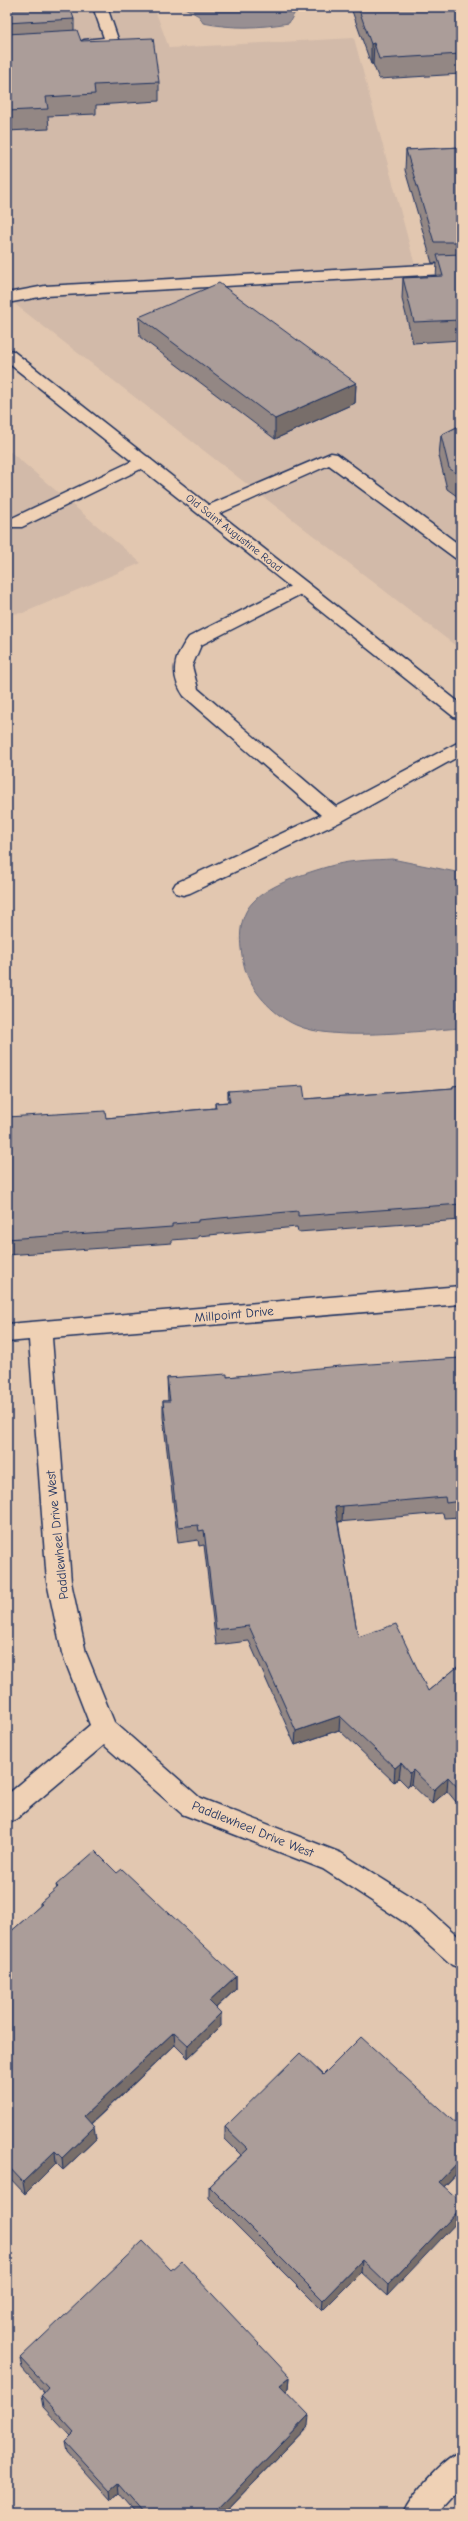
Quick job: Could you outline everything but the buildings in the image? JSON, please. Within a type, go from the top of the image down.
[{"type":"street","points":[[67,45],[112,42],[100,7]]},
{"type":"street","points":[[7,298],[45,290],[461,268]]},
{"type":"street","name":"Old Saint Augustine Road","points":[[7,354],[461,713]]},
{"type":"street","points":[[208,512],[331,458],[461,554]]},
{"type":"street","points":[[16,523],[143,461]]},
{"type":"street","points":[[301,587],[195,641],[184,655],[182,675],[190,692],[335,816]]},
{"type":"street","points":[[183,888],[335,816],[461,747]]},
{"type":"street","name":"Millpoint Drive","points":[[7,1333],[461,1295]]},
{"type":"street","name":"Paddlewheel Drive West","points":[[40,1330],[59,1582],[74,1653],[104,1729],[191,1806],[332,1861],[413,1913],[461,1956]]},
{"type":"street","points":[[7,1811],[104,1729]]},
{"type":"street","points":[[418,2514],[461,2467]]},
{"type":"shaded area","points":[[7,7],[154,7],[169,48],[354,38],[420,284],[461,283],[461,650],[7,298]]},
{"type":"shaded area","points":[[183,7],[298,7],[289,23],[246,27],[203,23],[199,16]]},
{"type":"shaded area","points":[[7,449],[141,563],[23,613],[7,614]]},
{"type":"shaded area","points":[[392,859],[461,873],[461,1028],[400,1033],[353,1034],[312,1030],[287,1021],[263,1000],[251,983],[247,974],[240,940],[244,916],[248,908],[260,895],[292,878],[345,863],[365,860]]}]
